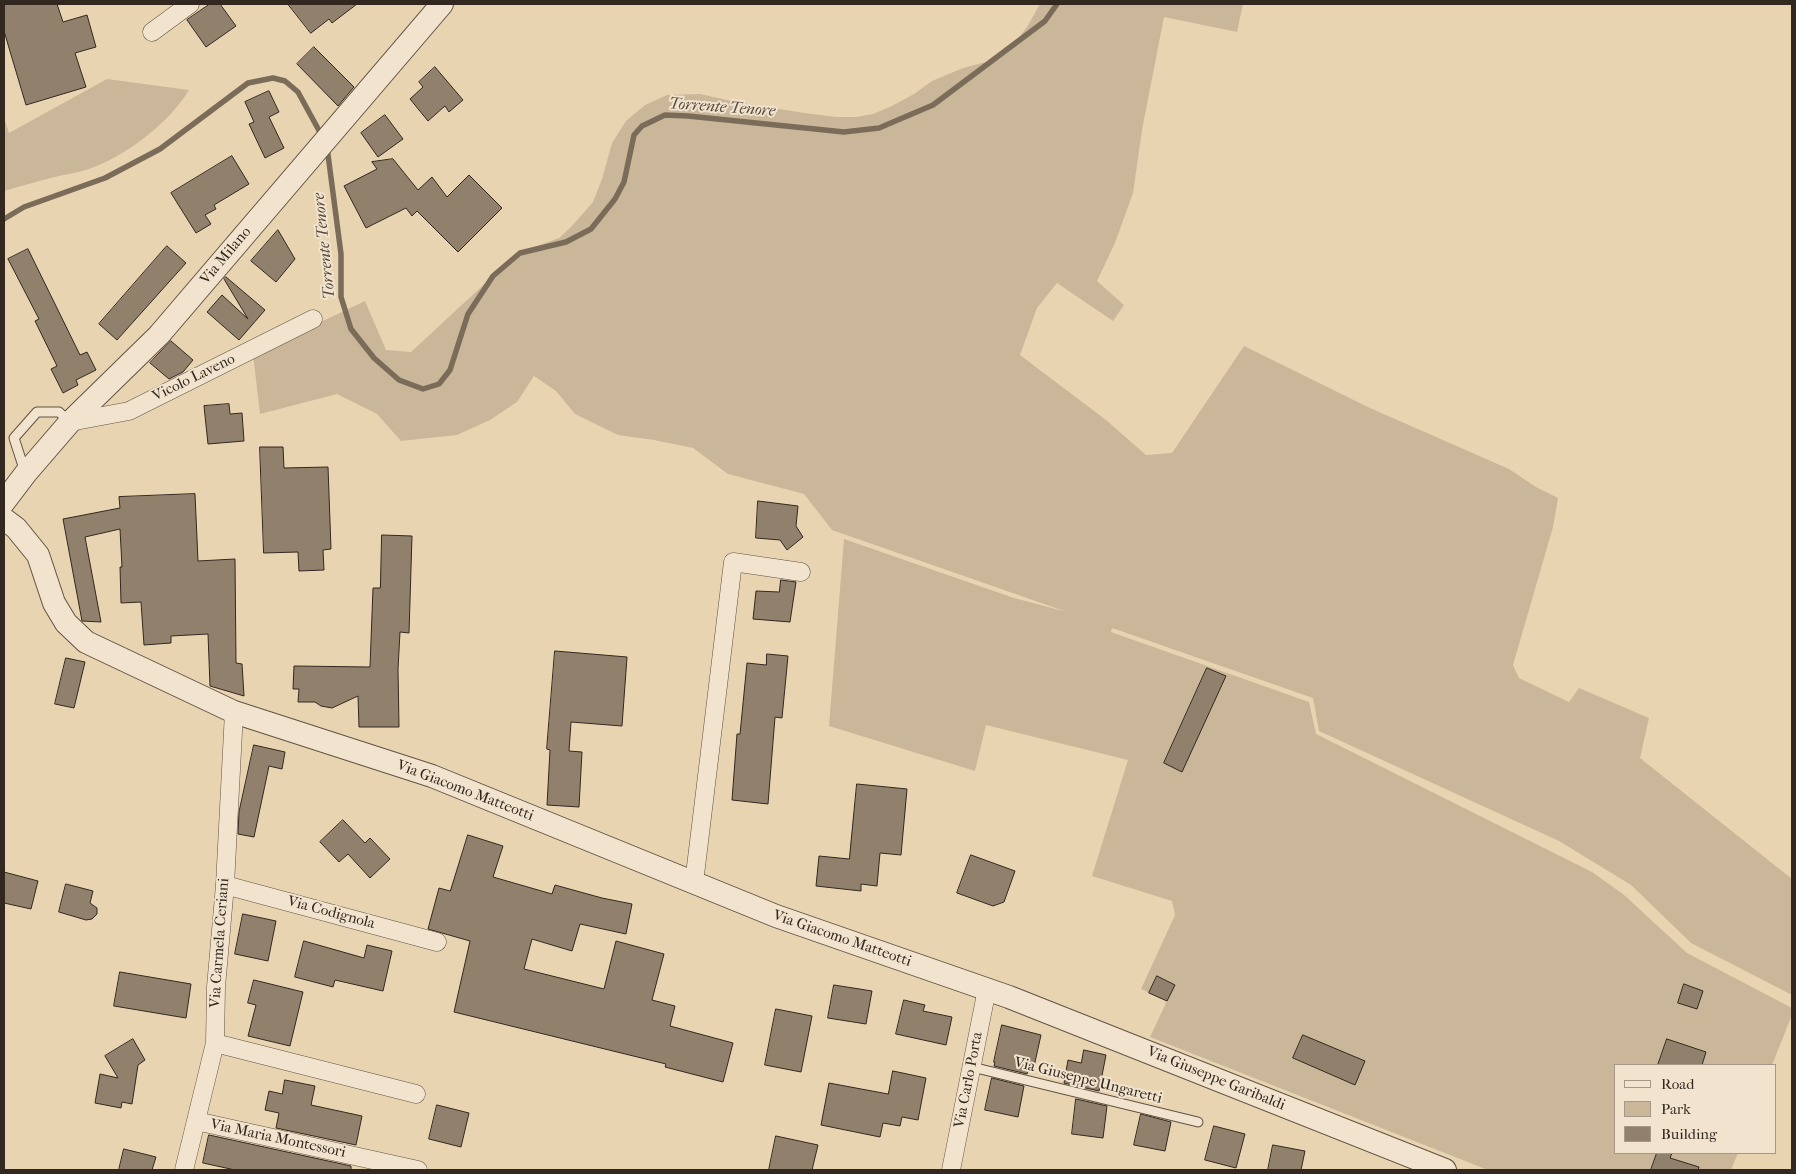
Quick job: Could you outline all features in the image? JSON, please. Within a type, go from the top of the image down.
[{"type":"street","points":[[152,32],[190,4]]},
{"type":"street","name":"Via Milano","points":[[4,502],[70,422],[159,335],[442,4]]},
{"type":"street","name":"Vicolo Laveno","points":[[70,422],[129,410],[313,319]]},
{"type":"street","name":"Via Giacomo Matteotti","points":[[4,519],[16,528],[38,555],[54,603],[66,623],[86,642],[234,712],[432,776],[776,916],[987,989]]},
{"type":"street","points":[[694,883],[733,562],[801,572]]},
{"type":"street","name":"Via Carmela Ceriani","points":[[184,1170],[215,1043],[216,987],[225,885],[234,712]]},
{"type":"street","name":"Via Codignola","points":[[225,885],[438,942]]},
{"type":"street","name":"Via Carlo Porta","points":[[951,1170],[987,989]]},
{"type":"street","name":"Via Giuseppe Garibaldi","points":[[987,989],[1445,1170]]},
{"type":"street","points":[[215,1043],[416,1094]]},
{"type":"street","name":"Via Maria Montessori","points":[[196,1121],[418,1170]]},
{"type":"lane","points":[[26,474],[14,438],[37,412],[59,412],[70,422]]},
{"type":"lane","name":"Via Giuseppe Ungaretti","points":[[972,1067],[1198,1122]]},
{"type":"green space","points":[[1040,4],[1243,4],[1237,32],[1164,17],[1142,130],[1133,193],[1115,243],[1097,281],[1124,305],[1113,321],[1057,283],[1037,308],[1020,355],[1106,420],[1146,455],[1172,453],[1244,346],[1370,408],[1509,469],[1536,487],[1558,498],[1553,527],[1513,665],[1519,678],[1569,702],[1579,688],[1649,718],[1640,758],[1792,879],[1792,995],[1691,943],[1631,885],[1559,841],[1319,731],[1313,698],[1112,628],[1111,632],[1309,702],[1316,734],[1592,872],[1623,894],[1687,953],[1792,1008],[1792,1015],[1772,1064],[1614,1064],[1614,1154],[1738,1154],[1731,1170],[1488,1170],[1150,1037],[1167,1001],[1141,989],[1175,915],[1172,901],[1092,876],[1128,760],[986,725],[975,771],[829,726],[844,539],[1014,598],[1067,612],[832,530],[804,494],[728,474],[693,448],[618,435],[575,414],[556,391],[534,376],[517,402],[490,420],[457,435],[401,441],[377,414],[337,394],[260,414],[253,354],[365,301],[386,350],[411,352],[518,253],[559,238],[571,227],[593,202],[602,179],[612,143],[626,121],[645,105],[667,95],[700,94],[736,102],[837,117],[856,117],[873,114],[914,94],[932,81],[963,68],[997,59],[1011,48],[1027,27]]},
{"type":"green space","points":[[107,79],[189,90],[158,126],[132,147],[117,156],[85,170],[4,191],[4,118],[9,133]]},
{"type":"building","points":[[4,4],[57,4],[63,22],[87,15],[96,47],[75,53],[86,87],[26,105],[4,31]]},
{"type":"building","points":[[210,4],[220,4],[236,26],[206,47],[187,20]]},
{"type":"building","points":[[288,4],[357,4],[332,23],[329,19],[311,33]]},
{"type":"building","points":[[314,47],[354,87],[338,106],[297,64]]},
{"type":"building","points":[[435,67],[463,100],[449,112],[445,106],[428,121],[410,99],[423,87],[419,82]]},
{"type":"building","points":[[269,91],[279,112],[269,117],[284,148],[265,158],[249,124],[254,122],[245,102]]},
{"type":"building","points":[[385,115],[403,139],[378,157],[361,133]]},
{"type":"building","points":[[232,156],[249,184],[214,205],[216,209],[205,215],[211,224],[196,233],[171,193]]},
{"type":"building","points":[[393,159],[418,190],[432,177],[447,197],[469,175],[502,208],[458,252],[417,211],[412,216],[406,208],[366,228],[344,186],[377,169],[372,162]]},
{"type":"building","points":[[278,230],[295,259],[276,282],[251,261]]},
{"type":"building","points":[[167,246],[186,263],[117,340],[99,324]]},
{"type":"building","points":[[28,249],[80,355],[87,352],[96,370],[76,380],[78,385],[63,393],[51,369],[57,366],[35,321],[39,319],[8,259]]},
{"type":"building","points":[[226,277],[265,310],[239,340],[207,312],[222,295],[248,319],[224,279]]},
{"type":"building","points":[[171,341],[193,360],[183,372],[169,379],[150,363]]},
{"type":"building","points":[[229,404],[230,414],[242,413],[244,441],[208,444],[204,406]]},
{"type":"building","points":[[260,447],[283,447],[284,468],[328,467],[331,549],[323,550],[324,570],[299,571],[298,552],[264,553]]},
{"type":"building","points":[[195,494],[198,561],[235,559],[236,663],[242,664],[244,696],[210,686],[208,634],[171,636],[171,643],[144,645],[141,602],[121,603],[120,529],[85,537],[101,622],[82,621],[63,519],[120,508],[119,497]]},
{"type":"building","points":[[758,501],[798,506],[796,526],[803,537],[787,550],[780,540],[756,538]]},
{"type":"building","points":[[382,535],[412,536],[409,633],[400,632],[398,669],[399,727],[359,727],[358,696],[332,708],[321,706],[315,702],[298,702],[299,689],[293,689],[294,666],[370,667],[373,588],[380,588]]},
{"type":"building","points":[[781,580],[796,582],[790,622],[753,619],[756,591],[779,592]]},
{"type":"building","points":[[555,651],[627,657],[622,726],[571,722],[569,751],[582,752],[579,807],[547,805],[550,750],[547,749]]},
{"type":"building","points":[[767,654],[788,656],[782,718],[775,717],[768,804],[732,800],[737,734],[740,734],[747,663],[766,665]]},
{"type":"building","points":[[66,658],[85,662],[74,708],[55,704]]},
{"type":"building","points":[[1207,668],[1226,676],[1182,772],[1164,763]]},
{"type":"building","points":[[254,745],[285,752],[282,769],[269,766],[254,837],[238,834],[239,812]]},
{"type":"building","points":[[857,784],[907,789],[901,855],[880,853],[877,886],[861,884],[861,891],[816,886],[819,856],[849,859]]},
{"type":"building","points":[[343,820],[365,843],[370,838],[390,859],[370,878],[348,854],[339,862],[320,842]]},
{"type":"building","points":[[468,835],[503,846],[493,877],[552,894],[555,885],[632,904],[626,934],[580,924],[572,951],[532,939],[524,969],[604,989],[616,941],[664,954],[652,1000],[675,1006],[670,1026],[733,1043],[723,1082],[665,1067],[666,1064],[454,1012],[470,941],[428,929],[439,888],[450,891]]},
{"type":"building","points":[[971,855],[1015,871],[1004,902],[993,906],[957,893]]},
{"type":"building","points":[[4,872],[38,881],[31,909],[4,903]]},
{"type":"building","points":[[66,884],[93,891],[90,903],[97,908],[97,914],[92,919],[86,920],[59,912]]},
{"type":"building","points":[[243,914],[276,921],[268,961],[235,954]]},
{"type":"building","points":[[304,941],[364,958],[367,945],[392,951],[383,991],[335,980],[333,987],[295,977]]},
{"type":"building","points":[[120,972],[191,984],[186,1018],[114,1006]]},
{"type":"building","points":[[1157,976],[1175,985],[1167,1001],[1149,993]]},
{"type":"building","points":[[254,980],[303,992],[290,1046],[248,1036],[256,1005],[248,1003]]},
{"type":"building","points":[[1684,984],[1703,991],[1697,1009],[1678,1003]]},
{"type":"building","points":[[834,985],[872,991],[866,1024],[828,1018]]},
{"type":"building","points":[[904,1000],[925,1005],[923,1011],[952,1017],[946,1045],[896,1034]]},
{"type":"building","points":[[776,1009],[812,1016],[801,1072],[765,1065]]},
{"type":"building","points":[[1002,1025],[1041,1035],[1033,1071],[1028,1070],[1027,1074],[994,1066]]},
{"type":"building","points":[[1303,1035],[1365,1061],[1355,1085],[1293,1058]]},
{"type":"building","points":[[133,1039],[145,1060],[138,1065],[132,1104],[122,1102],[121,1108],[95,1103],[100,1074],[118,1078],[105,1056]]},
{"type":"building","points":[[1667,1039],[1706,1052],[1702,1064],[1658,1064]]},
{"type":"building","points":[[1084,1050],[1106,1055],[1099,1091],[1064,1083],[1068,1060],[1081,1063]]},
{"type":"building","points":[[893,1071],[926,1078],[918,1120],[902,1117],[900,1126],[883,1123],[880,1137],[821,1125],[829,1083],[888,1094]]},
{"type":"building","points":[[992,1078],[1024,1086],[1018,1117],[985,1110]]},
{"type":"building","points":[[285,1080],[315,1086],[311,1105],[362,1116],[356,1145],[276,1128],[279,1113],[265,1110],[269,1091],[282,1094]]},
{"type":"building","points":[[1076,1099],[1107,1106],[1103,1138],[1072,1134]]},
{"type":"building","points":[[437,1105],[469,1113],[461,1147],[429,1139]]},
{"type":"building","points":[[1141,1114],[1171,1122],[1165,1151],[1134,1145]]},
{"type":"building","points":[[1214,1126],[1245,1134],[1236,1168],[1205,1160]]},
{"type":"building","points":[[209,1135],[351,1166],[351,1170],[235,1170],[203,1163]]},
{"type":"building","points":[[776,1136],[818,1145],[812,1170],[769,1170]]},
{"type":"building","points":[[1273,1145],[1305,1151],[1301,1170],[1268,1170]]},
{"type":"building","points":[[124,1149],[156,1157],[152,1170],[119,1170]]},
{"type":"building","points":[[1657,1154],[1672,1154],[1670,1158],[1699,1167],[1698,1170],[1651,1170]]},
{"type":"waterway","name":"Torrente Tenore","points":[[327,147],[341,254],[341,297],[351,329],[374,358],[399,380],[423,389],[439,384],[450,370],[468,314],[493,276],[520,253],[566,242],[591,229],[615,199],[624,182],[634,135],[642,126],[665,115],[844,132],[879,128],[933,105],[1045,21],[1057,4]]},
{"type":"waterway","name":"Torrente Tenore","points":[[4,219],[24,207],[105,178],[160,149],[248,83],[273,78],[285,81],[298,92],[322,136]]}]
